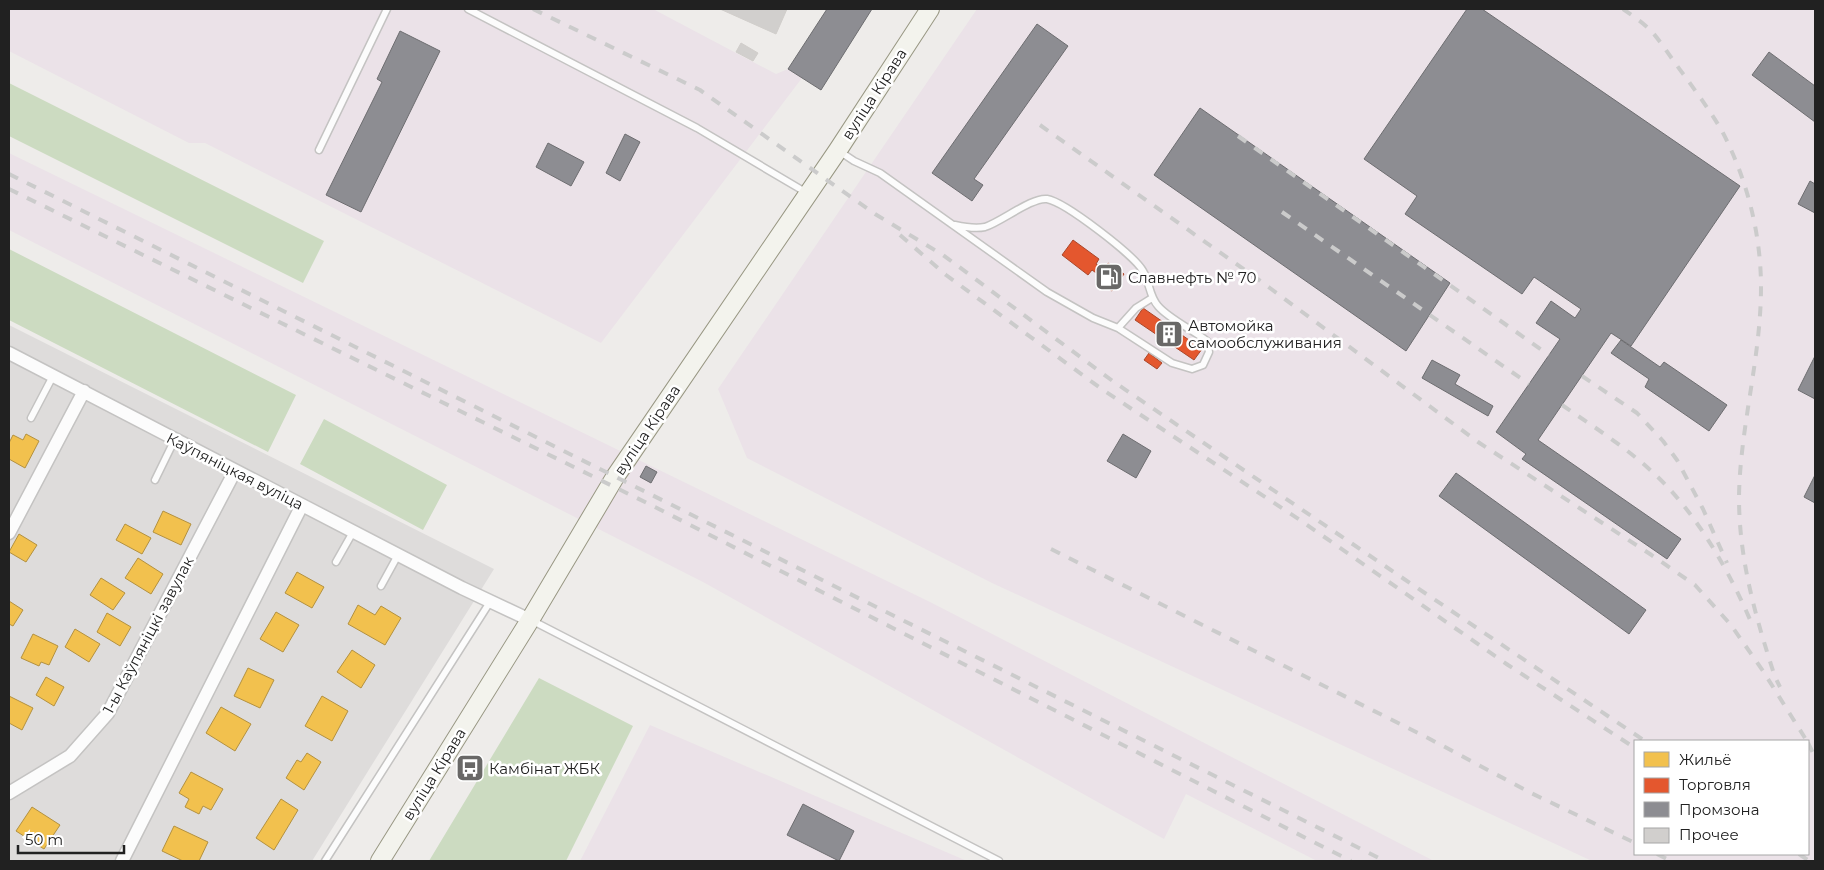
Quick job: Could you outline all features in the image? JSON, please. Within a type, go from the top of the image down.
[{"type":"main road","name":"вуліца Кірава","points":[[380,861],[530,620],[615,477],[838,150],[930,9]]},
{"type":"street","name":"Каўпяніцкая вуліца","points":[[9,353],[462,588],[530,620]]},
{"type":"street","points":[[9,533],[84,391]]},
{"type":"street","name":"1-ы Каўпяніцкі завулак","points":[[9,793],[70,756],[108,712],[235,471]]},
{"type":"street","points":[[122,861],[302,505]]},
{"type":"lane","points":[[319,150],[387,9]]},
{"type":"lane","points":[[468,9],[672,114],[808,194]]},
{"type":"lane","points":[[838,150],[854,161],[880,173],[1047,292],[1093,318],[1118,328],[1172,363],[1192,369],[1203,365],[1209,352],[1207,341],[1159,308],[1152,298],[1143,270],[1133,258],[1057,202],[1045,198],[1032,202],[985,227],[970,228],[955,225]]},
{"type":"lane","points":[[1118,328],[1136,308],[1152,298]]},
{"type":"lane","points":[[31,418],[53,376]]},
{"type":"lane","points":[[155,480],[175,439]]},
{"type":"lane","points":[[336,562],[353,532]]},
{"type":"lane","points":[[381,586],[398,555]]},
{"type":"lane","points":[[325,861],[490,602]]},
{"type":"lane","points":[[530,620],[999,861]]},
{"type":"shaded area","points":[[9,9],[653,9],[776,74],[788,69],[802,78],[601,343],[205,143],[189,143],[9,51]]},
{"type":"shaded area","points":[[977,9],[1815,9],[1815,861],[1592,861],[992,583],[747,458],[718,389]]},
{"type":"shaded area","points":[[9,153],[930,602],[1434,861],[1317,861],[1186,794],[1164,839],[703,582],[9,230]]},
{"type":"shaded area","points":[[9,325],[494,569],[312,861],[9,861]]},
{"type":"shaded area","points":[[650,725],[967,861],[580,861]]},
{"type":"green space","points":[[9,83],[324,241],[303,283],[9,136]]},
{"type":"green space","points":[[9,249],[296,395],[268,452],[9,320]]},
{"type":"green space","points":[[324,419],[447,485],[423,530],[300,464]]},
{"type":"green space","points":[[539,678],[633,726],[566,861],[429,861]]},
{"type":"building: Жильё","points":[[26,434],[39,441],[25,468],[9,459],[9,443],[13,435],[23,440]]},
{"type":"building: Жильё","points":[[163,511],[191,524],[181,545],[153,532]]},
{"type":"building: Жильё","points":[[125,524],[151,538],[142,554],[116,540]]},
{"type":"building: Жильё","points":[[19,534],[37,545],[26,562],[9,552]]},
{"type":"building: Жильё","points":[[138,558],[163,574],[151,594],[125,578]]},
{"type":"building: Жильё","points":[[297,572],[324,587],[312,608],[285,593]]},
{"type":"building: Жильё","points":[[101,578],[125,593],[113,610],[90,595]]},
{"type":"building: Жильё","points":[[9,601],[23,610],[13,626],[9,624]]},
{"type":"building: Жильё","points":[[358,605],[375,615],[381,606],[401,618],[385,645],[348,624]]},
{"type":"building: Жильё","points":[[276,612],[299,625],[283,652],[260,639]]},
{"type":"building: Жильё","points":[[107,613],[131,627],[120,646],[97,632]]},
{"type":"building: Жильё","points":[[75,629],[100,644],[89,662],[65,647]]},
{"type":"building: Жильё","points":[[33,634],[58,646],[49,665],[41,662],[39,666],[21,658]]},
{"type":"building: Жильё","points":[[352,650],[375,665],[361,688],[337,672]]},
{"type":"building: Жильё","points":[[248,668],[274,680],[260,708],[234,696]]},
{"type":"building: Жильё","points":[[46,677],[64,687],[54,706],[36,695]]},
{"type":"building: Жильё","points":[[9,696],[33,708],[22,730],[9,723]]},
{"type":"building: Жильё","points":[[322,696],[348,711],[332,741],[305,726]]},
{"type":"building: Жильё","points":[[221,707],[251,724],[235,751],[206,733]]},
{"type":"building: Жильё","points":[[307,753],[321,762],[304,790],[286,778],[297,760],[301,762]]},
{"type":"building: Жильё","points":[[191,772],[223,789],[211,810],[203,806],[199,814],[185,807],[189,799],[179,793]]},
{"type":"building: Жильё","points":[[281,799],[298,810],[274,850],[256,838]]},
{"type":"building: Жильё","points":[[32,807],[60,825],[44,849],[16,831]]},
{"type":"building: Жильё","points":[[174,826],[208,842],[199,861],[183,861],[162,851]]},
{"type":"building: Торговля","points":[[1073,240],[1099,259],[1096,264],[1103,269],[1099,275],[1092,270],[1088,275],[1062,255]]},
{"type":"building: Торговля","name":"Славнефть № 70","points":[[1108,263],[1124,274],[1112,291],[1096,280]]},
{"type":"building: Торговля","name":"Автомойка самообслуживания","points":[[1143,308],[1202,349],[1194,360],[1135,320]]},
{"type":"building: Торговля","points":[[1149,353],[1162,363],[1157,369],[1144,360]]},
{"type":"building: Промзона","points":[[827,9],[872,9],[821,90],[788,69]]},
{"type":"building: Промзона","points":[[1467,9],[1482,9],[1740,186],[1631,346],[1611,333],[1538,440],[1681,539],[1667,559],[1522,459],[1526,454],[1496,432],[1560,339],[1536,323],[1551,301],[1575,318],[1581,309],[1534,277],[1522,294],[1405,214],[1417,196],[1364,159]]},
{"type":"building: Промзона","points":[[1037,24],[1068,46],[974,179],[983,185],[972,201],[932,173]]},
{"type":"building: Промзона","points":[[400,31],[440,51],[361,212],[326,195],[382,82],[377,79]]},
{"type":"building: Промзона","points":[[1769,52],[1815,86],[1815,122],[1752,75]]},
{"type":"building: Промзона","points":[[1200,108],[1450,283],[1406,351],[1154,175]]},
{"type":"building: Промзона","points":[[625,134],[640,142],[620,181],[606,173]]},
{"type":"building: Промзона","points":[[548,143],[584,162],[571,186],[536,167]]},
{"type":"building: Промзона","points":[[1810,181],[1815,184],[1815,213],[1798,204]]},
{"type":"building: Промзона","points":[[1621,340],[1660,367],[1664,362],[1727,405],[1709,431],[1645,387],[1649,379],[1611,353]]},
{"type":"building: Промзона","points":[[1815,356],[1815,399],[1798,390]]},
{"type":"building: Промзона","points":[[1432,360],[1460,375],[1455,384],[1493,406],[1488,416],[1422,378]]},
{"type":"building: Промзона","points":[[1123,434],[1151,451],[1136,478],[1107,461]]},
{"type":"building: Промзона","points":[[646,466],[657,472],[651,483],[640,477]]},
{"type":"building: Промзона","points":[[1456,473],[1646,610],[1629,634],[1439,496]]},
{"type":"building: Промзона","points":[[1815,475],[1815,503],[1804,497]]},
{"type":"building: Промзона","points":[[803,804],[854,831],[839,861],[787,835]]},
{"type":"building: Прочее","points":[[720,9],[787,9],[776,34]]},
{"type":"building: Прочее","points":[[741,43],[758,53],[753,61],[736,52]]},
{"type":"railway","points":[[533,9],[700,90],[875,214],[943,255],[1114,382],[1644,740]]},
{"type":"railway","points":[[1623,9],[1643,23],[1653,33],[1713,117],[1731,149],[1751,207],[1758,247],[1761,287],[1758,340],[1740,471],[1740,521],[1745,567],[1755,611],[1775,677],[1780,687]]},
{"type":"railway","points":[[1040,125],[1259,280],[1478,442],[1695,585],[1731,625],[1763,671],[1805,738]]},
{"type":"railway","points":[[1238,136],[1549,355]]},
{"type":"railway","points":[[9,174],[1385,861]]},
{"type":"railway","points":[[9,189],[645,502],[1351,861]]},
{"type":"railway","points":[[1282,212],[1529,384]]},
{"type":"railway","points":[[900,235],[946,275],[1103,390],[1300,520],[1508,665],[1634,747]]},
{"type":"railway","points":[[1582,376],[1637,413],[1663,441],[1677,460],[1703,509],[1727,563]]},
{"type":"railway","points":[[1562,405],[1638,459],[1680,501],[1708,539],[1732,581],[1751,622]]},
{"type":"railway","points":[[1051,549],[1428,738],[1531,793],[1634,843]]},
{"type":"railway","points":[[1809,745],[1815,757]]},
{"type":"railway","points":[[1659,855],[1671,861]]},
{"type":"railway","points":[[1800,855],[1809,861]]},
{"type":"place","name":"Славнефть № 70","points":[[1109,277]]},
{"type":"place","name":"Автомойка самообслуживания","points":[[1169,334]]},
{"type":"place","name":"Камбінат ЖБК","points":[[470,768]]}]
